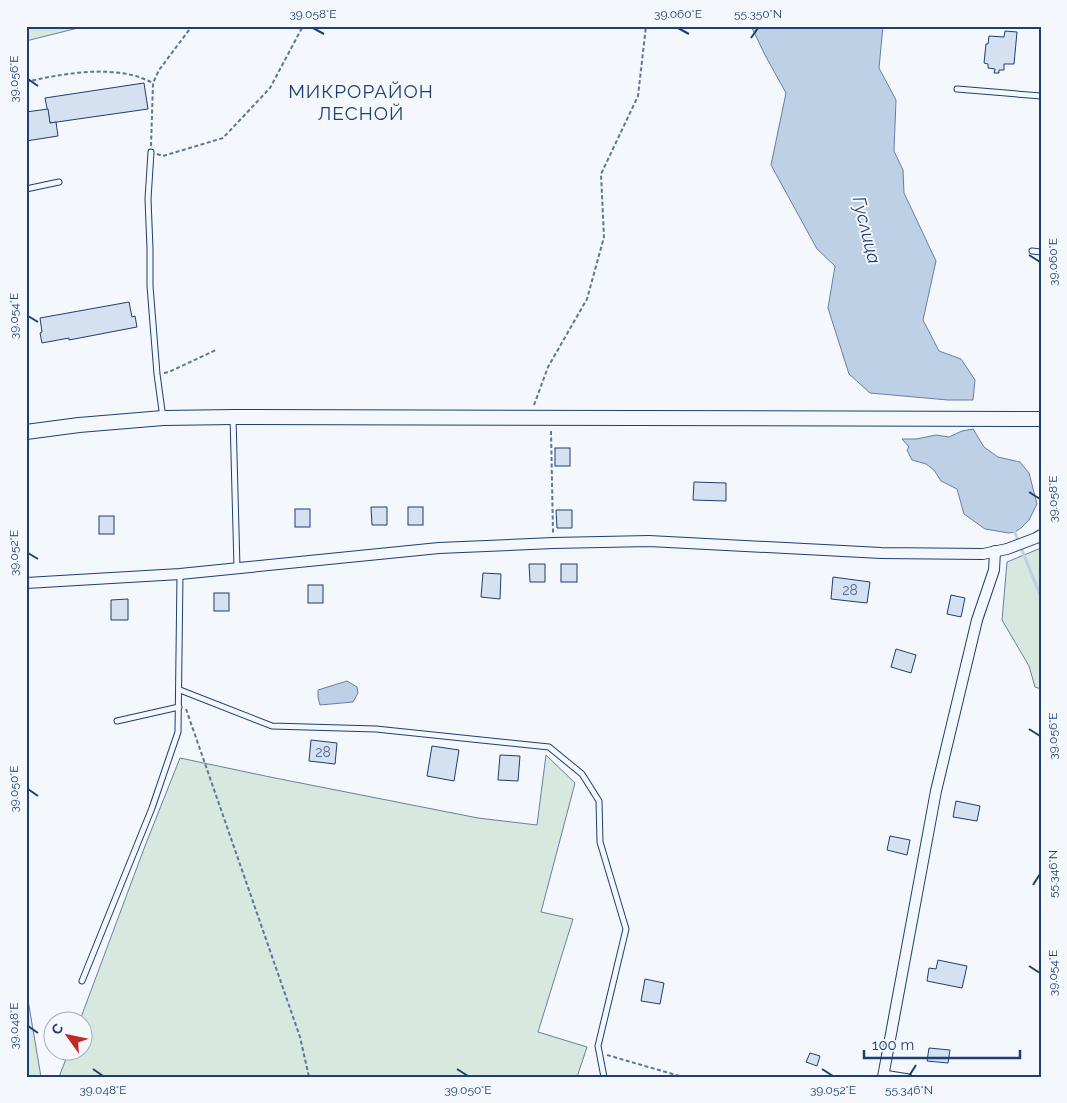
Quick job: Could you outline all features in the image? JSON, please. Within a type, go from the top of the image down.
[{"type":"main road","points":[[26,432],[79,425],[162,418],[234,416],[1041,419]]},
{"type":"street","points":[[26,583],[180,574],[439,548],[649,541],[881,554],[983,554],[1007,550],[1038,537]]},
{"type":"street","points":[[883,1075],[936,791],[977,620],[994,570],[995,552]]},
{"type":"lane","points":[[957,89],[1041,96]]},
{"type":"lane","points":[[151,152],[148,199],[150,286],[162,418]]},
{"type":"lane","points":[[26,189],[59,182]]},
{"type":"lane","points":[[1032,251],[1041,252]]},
{"type":"lane","points":[[234,416],[237,569]]},
{"type":"lane","points":[[82,981],[152,808],[178,732],[180,574]]},
{"type":"lane","points":[[180,690],[272,726],[376,729],[549,747],[582,774],[599,801],[600,842],[626,929],[598,1046],[604,1077]]},
{"type":"lane","points":[[117,720],[179,706]]},
{"type":"lane","points":[[883,1075],[909,1077]]},
{"type":"path","points":[[192,26],[159,70],[153,83],[151,152],[163,156],[224,138],[270,88],[303,26]]},
{"type":"path","points":[[530,417],[548,367],[587,299],[604,237],[601,174],[638,96],[646,26]]},
{"type":"path","points":[[26,82],[55,76],[91,72],[138,77],[153,83]]},
{"type":"path","points":[[157,374],[168,372],[216,350]]},
{"type":"path","points":[[551,417],[553,543]]},
{"type":"path","points":[[186,709],[300,1037],[309,1077]]},
{"type":"path","points":[[600,1053],[683,1077]]},
{"type":"shaded area","points":[[26,26],[86,26],[26,41]]},
{"type":"shaded area","points":[[1041,548],[1041,689],[1035,687],[1029,666],[1002,620],[1007,562]]},
{"type":"shaded area","points":[[546,755],[575,783],[541,912],[573,919],[538,1032],[587,1047],[577,1077],[59,1077],[66,1060],[92,1060],[92,1010],[84,1010],[180,758],[478,818],[537,825]]},
{"type":"shaded area","points":[[26,988],[41,1077],[26,1077]]},
{"type":"water","points":[[751,26],[883,26],[879,68],[896,100],[894,151],[903,170],[904,193],[936,261],[923,320],[939,351],[961,359],[975,380],[973,400],[948,400],[870,393],[849,374],[828,308],[835,266],[817,249],[771,165],[786,93]]},
{"type":"water","points":[[973,429],[984,447],[998,457],[1020,462],[1029,473],[1037,504],[1029,520],[1015,532],[1009,533],[985,529],[964,514],[957,489],[941,481],[934,470],[926,464],[912,460],[907,450],[909,447],[902,439],[916,439],[936,435],[949,437],[962,431]]},
{"type":"water","points":[[347,681],[357,687],[358,693],[353,702],[320,705],[318,690]]},
{"type":"building","points":[[1005,31],[1017,32],[1014,64],[1004,64],[1004,70],[994,73],[995,69],[988,68],[988,64],[984,63],[986,44],[988,44],[989,36],[1004,37]]},
{"type":"building","points":[[144,83],[148,109],[50,123],[45,98]]},
{"type":"building","points":[[48,109],[50,123],[56,122],[58,136],[26,141],[26,112]]},
{"type":"building","points":[[129,302],[132,317],[135,316],[137,327],[69,340],[69,338],[42,343],[40,318]]},
{"type":"building","points":[[555,448],[570,448],[570,466],[555,466]]},
{"type":"building","points":[[694,482],[726,483],[726,501],[693,500]]},
{"type":"building","points":[[371,507],[387,507],[387,525],[372,525]]},
{"type":"building","points":[[408,507],[423,507],[423,525],[408,525]]},
{"type":"building","points":[[295,509],[310,509],[310,527],[295,527]]},
{"type":"building","points":[[556,510],[572,510],[572,528],[557,528]]},
{"type":"building","points":[[99,516],[114,516],[114,534],[99,534]]},
{"type":"building","points":[[529,564],[545,564],[545,582],[530,582]]},
{"type":"building","points":[[561,564],[577,564],[577,582],[561,582]]},
{"type":"building","points":[[483,573],[501,574],[500,599],[481,597]]},
{"type":"building","points":[[833,577],[870,582],[867,603],[831,599]]},
{"type":"building","points":[[308,585],[323,585],[323,603],[308,603]]},
{"type":"building","points":[[214,593],[229,593],[229,611],[214,611]]},
{"type":"building","points":[[951,595],[965,598],[961,617],[947,614]]},
{"type":"building","points":[[128,599],[128,620],[111,620],[111,600]]},
{"type":"building","points":[[896,649],[916,655],[911,673],[891,667]]},
{"type":"building","points":[[311,740],[337,743],[335,764],[309,761]]},
{"type":"building","points":[[432,746],[459,750],[454,781],[427,776]]},
{"type":"building","points":[[500,755],[520,756],[518,781],[498,780]]},
{"type":"building","points":[[956,801],[980,806],[977,821],[953,817]]},
{"type":"building","points":[[890,836],[910,840],[907,855],[887,850]]},
{"type":"building","points":[[938,960],[967,966],[962,988],[927,981],[929,968],[936,969]]},
{"type":"building","points":[[645,979],[664,983],[660,1004],[641,1001]]},
{"type":"building","points":[[929,1048],[950,1050],[948,1063],[927,1061]]},
{"type":"building","points":[[810,1053],[820,1056],[817,1066],[806,1062]]},
{"type":"waterway","name":"Гуслица","points":[[1013,528],[1041,597]]},
{"type":"district","name":"МИКРОРАЙОН ЛЕСНОЙ","points":[[361,102]]}]
